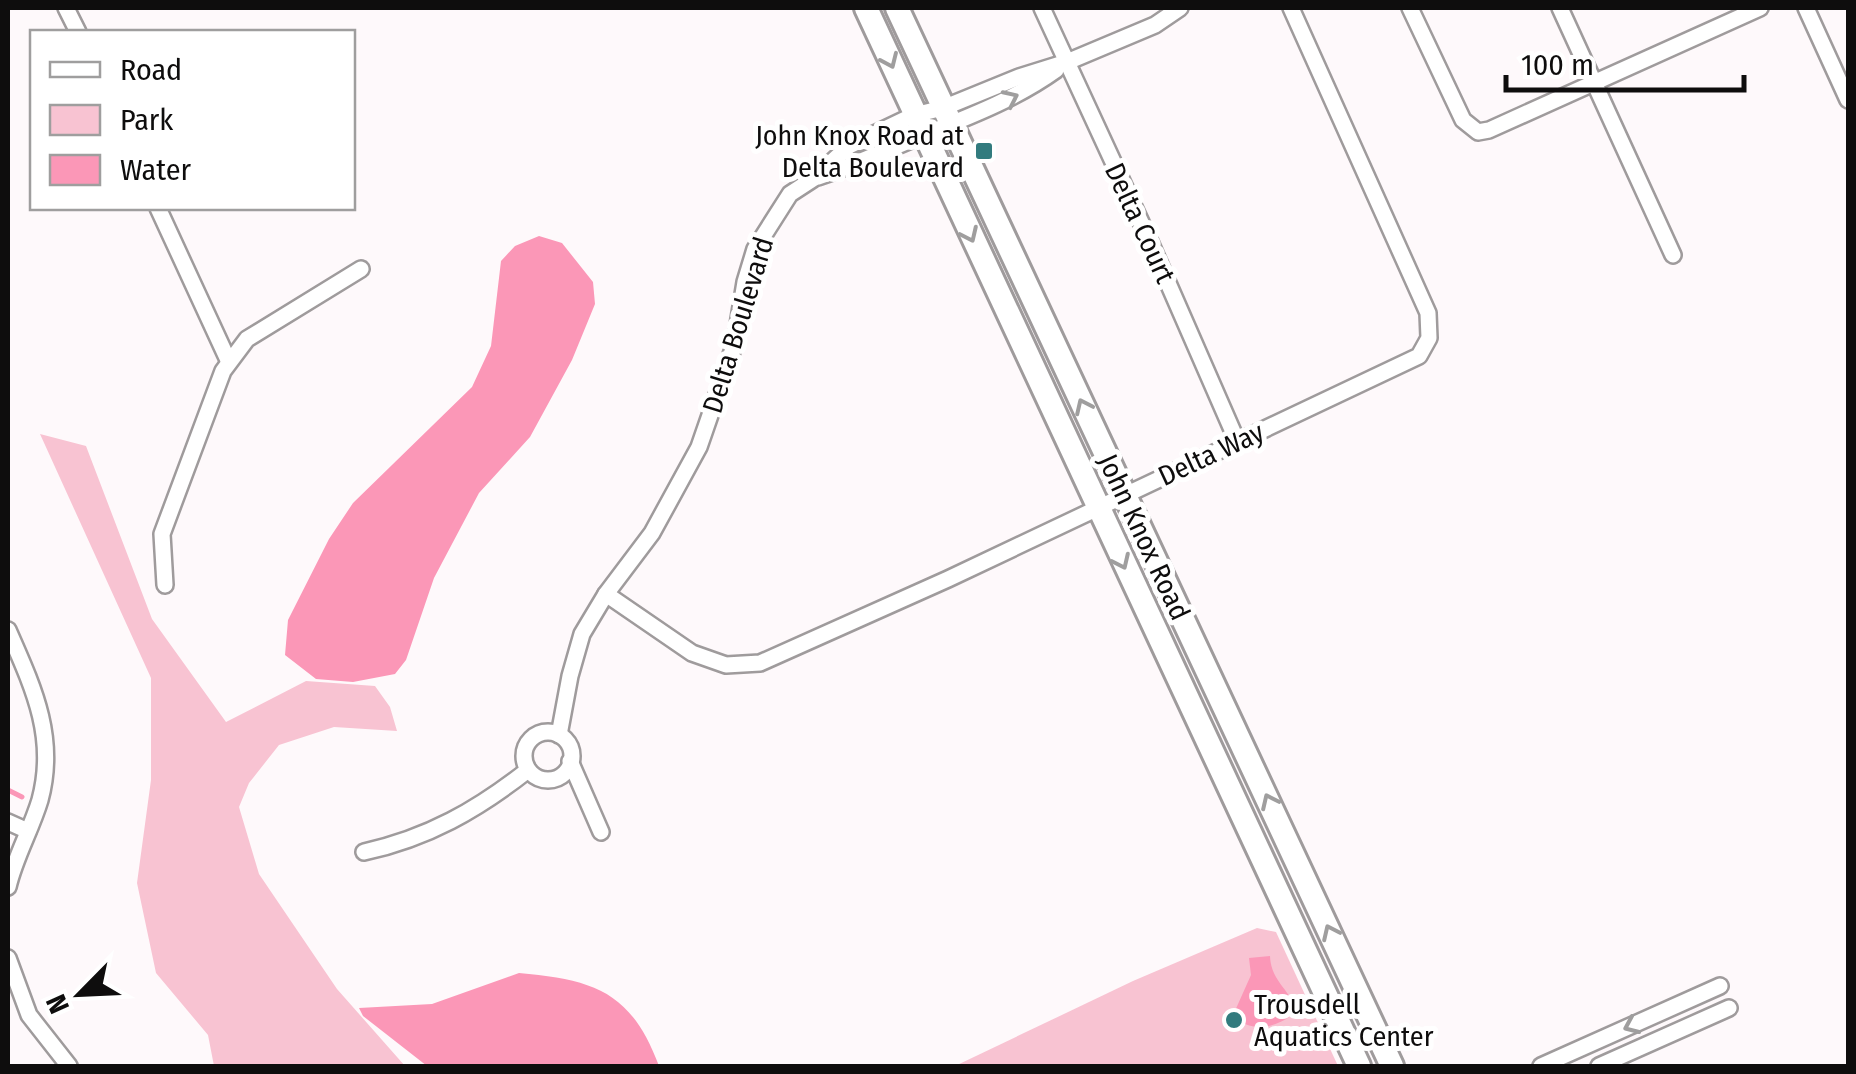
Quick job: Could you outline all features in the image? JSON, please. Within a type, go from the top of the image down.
[{"type":"main road","name":"John Knox Road","points":[[866,8],[1359,1066]]},
{"type":"main road","name":"John Knox Road","points":[[897,8],[1392,1066]]},
{"type":"main road","points":[[1278,894],[1307,881]]},
{"type":"street","name":"Delta Court","points":[[1042,8],[1237,440]]},
{"type":"street","name":"Delta Boulevard","points":[[559,736],[582,634],[660,520],[699,447],[734,343],[744,282],[755,249],[790,194],[849,146],[1026,92],[1067,62],[1154,25],[1180,8]]},
{"type":"street","name":"Delta Way","points":[[606,594],[692,653],[726,666],[760,663],[1412,361],[1425,349],[1431,329],[1428,313],[1292,8]]},
{"type":"street","points":[[1410,8],[1463,120],[1478,132],[1760,8]]},
{"type":"street","points":[[1560,8],[1673,256]]},
{"type":"street","points":[[1806,8],[1848,100]]},
{"type":"street","points":[[159,210],[229,362]]},
{"type":"street","points":[[164,585],[162,534],[223,370],[246,338],[361,269]]},
{"type":"street","points":[[8,630],[36,693],[46,735],[45,777],[8,887]]},
{"type":"street","points":[[570,761],[568,768],[553,780],[536,776],[528,770],[524,750],[532,738],[546,732],[568,744],[570,761],[601,832]]},
{"type":"street","points":[[364,852],[403,844],[443,826],[488,801],[528,770]]},
{"type":"street","points":[[8,822],[28,832]]},
{"type":"street","points":[[8,958],[30,1016],[69,1066]]},
{"type":"street","points":[[1541,1066],[1720,986]]},
{"type":"street","points":[[1599,1066],[1729,1008]]},
{"type":"green space","points":[[40,434],[86,446],[152,619],[226,722],[306,681],[375,686],[390,707],[397,731],[334,727],[279,745],[249,783],[239,807],[259,874],[337,989],[405,1066],[214,1066],[208,1035],[156,973],[137,883],[151,780],[151,678]]},
{"type":"green space","name":"Trousdell Aquatics Center","points":[[1257,928],[1276,932],[1338,1066],[955,1066],[1133,981]]},
{"type":"water","points":[[539,236],[562,243],[593,282],[595,304],[572,360],[530,437],[479,493],[434,578],[406,660],[395,674],[353,682],[316,679],[285,655],[288,620],[329,539],[353,503],[472,387],[491,346],[501,261],[515,246]]},
{"type":"water","points":[[1270,956],[1294,1013],[1280,1022],[1254,1027],[1234,1013],[1251,975],[1249,958]]},
{"type":"water","points":[[519,973],[569,980],[607,994],[636,1021],[659,1066],[427,1066],[363,1016],[359,1008],[432,1004]]},
{"type":"waterway","points":[[8,790],[22,797]]},
{"type":"place","name":"John Knox Road at Delta Boulevard","points":[[984,151]]},
{"type":"place","name":"Trousdell Aquatics Center","points":[[1234,1020]]}]
